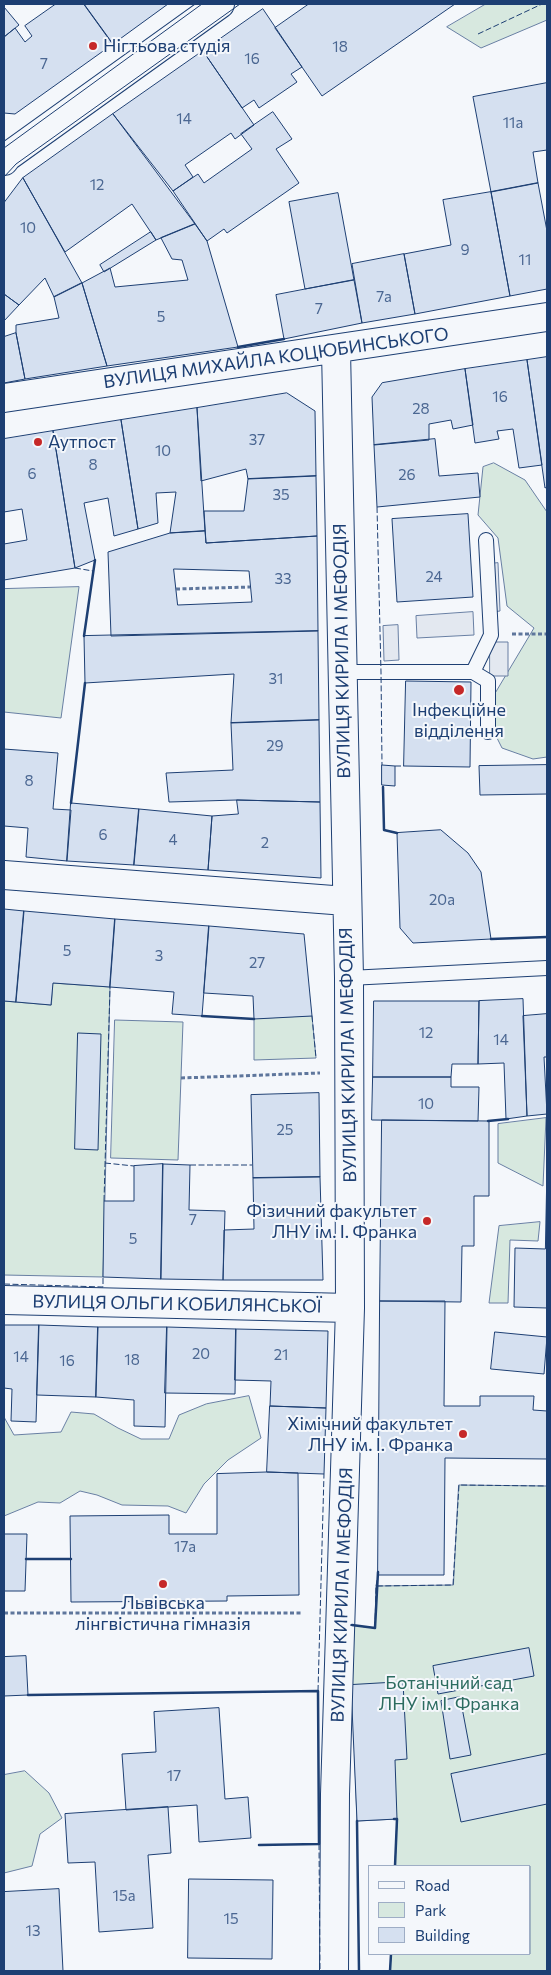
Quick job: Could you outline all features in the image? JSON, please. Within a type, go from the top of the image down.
[{"type":"street","points":[[5,158],[220,4]]},
{"type":"street","name":"ВУЛИЦЯ МИХАЙЛА КОЦЮБИНСЬКОГО","points":[[4,398],[336,350],[547,317]]},
{"type":"street","name":"ВУЛИЦЯ КИРИЛА І МЕФОДІЯ","points":[[334,1971],[335,1794],[350,1308],[348,978],[336,350]]},
{"type":"street","points":[[4,875],[346,901]]},
{"type":"street","name":"ВУЛИЦЯ ОЛЬГИ КОБИЛЯНСЬКОЇ","points":[[4,1300],[350,1308]]},
{"type":"lane","points":[[473,672],[491,635],[486,540]]},
{"type":"lane","points":[[342,672],[473,672],[488,681],[488,732]]},
{"type":"lane","points":[[348,978],[547,968]]},
{"type":"path","points":[[176,589],[250,587]]},
{"type":"path","points":[[491,635],[547,634]]},
{"type":"path","points":[[181,1078],[324,1072]]},
{"type":"path","points":[[4,1613],[301,1613]]},
{"type":"green space","points":[[486,4],[547,4],[547,20],[481,48],[447,27]]},
{"type":"green space","points":[[494,463],[525,480],[547,512],[547,757],[533,759],[502,748],[493,730],[494,695],[534,628],[507,606],[498,538],[478,515],[483,467]]},
{"type":"green space","points":[[79,587],[61,718],[4,712],[4,589]]},
{"type":"green space","points":[[53,983],[110,987],[103,1277],[4,1275],[4,1001],[51,1005]]},
{"type":"green space","points":[[312,1016],[316,1058],[254,1060],[254,1019]]},
{"type":"green space","points":[[115,1020],[183,1022],[178,1160],[111,1158]]},
{"type":"green space","points":[[546,1118],[543,1186],[498,1163],[498,1124]]},
{"type":"green space","points":[[540,1222],[538,1241],[510,1240],[508,1303],[489,1303],[499,1226]]},
{"type":"green space","points":[[249,1396],[261,1438],[228,1460],[204,1484],[186,1513],[168,1506],[122,1505],[97,1495],[80,1491],[60,1503],[38,1502],[4,1516],[4,1417],[14,1435],[61,1432],[71,1412],[94,1414],[141,1439],[169,1439],[179,1415],[206,1404]]},
{"type":"green space","name":"Ботанічний сад ЛНУ ім І. Франка","points":[[459,1485],[547,1486],[547,1971],[390,1971],[391,1955],[531,1955],[531,1865],[395,1865],[397,1819],[357,1821],[350,1625],[375,1628],[376,1586],[453,1585]]},
{"type":"green space","points":[[25,1771],[49,1793],[62,1818],[40,1834],[32,1866],[4,1873],[4,1775]]},
{"type":"shaded area","points":[[498,563],[500,611],[492,612],[490,564]]},
{"type":"shaded area","points":[[473,612],[474,635],[417,638],[416,616]]},
{"type":"shaded area","points":[[398,625],[399,660],[384,661],[383,626]]},
{"type":"shaded area","points":[[490,642],[508,642],[508,676],[490,676]]},
{"type":"building","points":[[56,4],[84,4],[113,44],[15,114],[4,113],[4,37],[15,28],[25,42],[32,36],[25,26]]},
{"type":"building","points":[[84,4],[168,4],[113,44]]},
{"type":"building","points":[[309,4],[455,4],[322,96],[275,28]]},
{"type":"building","points":[[4,7],[19,25],[4,37]]},
{"type":"building","points":[[263,9],[302,67],[291,74],[297,82],[259,108],[254,100],[242,108],[203,51]]},
{"type":"building","points":[[203,51],[254,125],[235,139],[231,133],[185,165],[193,177],[173,191],[113,114]]},
{"type":"building","points":[[547,83],[547,150],[533,152],[538,183],[491,192],[473,97]]},
{"type":"building","points":[[273,112],[292,139],[276,149],[299,183],[227,233],[224,229],[207,241],[173,191],[198,174],[204,183],[252,149],[241,134]]},
{"type":"building","points":[[113,114],[195,224],[156,240],[132,204],[65,252],[23,178]]},
{"type":"building","points":[[23,178],[82,283],[54,297],[45,278],[19,305],[4,294],[4,203]]},
{"type":"building","points":[[538,183],[547,231],[547,289],[510,296],[491,192]]},
{"type":"building","points":[[491,192],[510,296],[415,314],[404,254],[451,245],[443,200]]},
{"type":"building","points":[[338,193],[354,280],[305,289],[289,202]]},
{"type":"building","points":[[195,224],[207,241],[238,347],[107,366],[82,283],[110,268],[115,287],[188,280],[182,260],[172,259],[161,238]]},
{"type":"building","points":[[151,232],[156,240],[104,272],[100,265]]},
{"type":"building","points":[[404,254],[415,314],[362,323],[352,264]]},
{"type":"building","points":[[354,280],[362,323],[284,339],[276,295]]},
{"type":"building","points":[[82,283],[107,366],[25,379],[16,325],[59,318],[54,297]]},
{"type":"building","points":[[4,294],[19,305],[4,321]]},
{"type":"building","points":[[16,333],[25,379],[4,383],[4,337]]},
{"type":"building","points":[[547,357],[547,487],[545,488],[527,360]]},
{"type":"building","points":[[527,360],[542,465],[519,468],[513,429],[497,431],[499,439],[475,443],[465,369]]},
{"type":"building","points":[[465,369],[473,425],[453,429],[451,420],[429,424],[429,440],[374,445],[372,397],[382,383]]},
{"type":"building","points":[[287,393],[315,411],[316,476],[248,479],[246,469],[201,481],[197,408]]},
{"type":"building","points":[[197,408],[205,531],[170,533],[176,492],[156,493],[158,523],[138,529],[121,420]]},
{"type":"building","points":[[121,420],[138,529],[114,536],[108,498],[84,503],[95,560],[75,568],[53,431]]},
{"type":"building","points":[[53,431],[75,568],[4,580],[4,544],[27,540],[22,509],[4,512],[4,439]]},
{"type":"building","points":[[435,439],[439,476],[478,473],[480,497],[377,507],[374,445]]},
{"type":"building","points":[[316,476],[317,536],[206,543],[204,511],[244,511],[248,479]]},
{"type":"building","points":[[468,514],[473,597],[397,602],[392,519]]},
{"type":"building","points":[[205,531],[206,543],[317,536],[318,631],[111,636],[108,552],[170,533]],"holes":[[[174,569],[249,571],[252,602],[178,605]]]},
{"type":"building","points":[[318,631],[319,720],[231,723],[234,674],[85,683],[84,636]]},
{"type":"building","points":[[406,681],[471,682],[470,767],[404,766]]},
{"type":"building","points":[[319,720],[320,802],[237,800],[169,802],[166,773],[233,770],[231,723]]},
{"type":"building","points":[[4,749],[58,753],[53,809],[71,810],[67,861],[26,857],[28,828],[4,826]]},
{"type":"building","points":[[382,765],[395,766],[395,786],[382,785]]},
{"type":"building","points":[[547,765],[547,794],[480,795],[479,766]]},
{"type":"building","points":[[237,800],[320,802],[321,878],[208,870],[212,816],[238,814]]},
{"type":"building","points":[[71,803],[139,809],[134,865],[67,861]]},
{"type":"building","points":[[139,809],[212,816],[208,870],[134,865]]},
{"type":"building","points":[[441,830],[468,853],[481,872],[491,939],[413,943],[400,928],[397,833]]},
{"type":"building","points":[[4,909],[24,911],[16,1002],[4,1001]]},
{"type":"building","points":[[24,911],[115,919],[110,987],[53,983],[51,1005],[16,1002]]},
{"type":"building","points":[[115,919],[209,926],[202,1016],[172,1014],[174,992],[110,987]]},
{"type":"building","points":[[209,926],[304,934],[312,1016],[254,1019],[253,996],[204,993]]},
{"type":"building","points":[[523,999],[527,1116],[506,1119],[504,1063],[478,1064],[479,1001]]},
{"type":"building","points":[[374,1001],[479,1001],[478,1064],[452,1064],[451,1077],[373,1077]]},
{"type":"building","points":[[547,1014],[547,1057],[544,1057],[547,1114],[527,1116],[523,1016]]},
{"type":"building","points":[[78,1033],[101,1034],[98,1150],[75,1149]]},
{"type":"building","points":[[373,1077],[451,1077],[451,1087],[479,1087],[478,1121],[372,1120]]},
{"type":"building","points":[[319,1093],[320,1177],[253,1178],[251,1095]]},
{"type":"building","name":"Фізичний факультет ЛНУ ім. І. Франка","points":[[382,1120],[489,1121],[489,1196],[474,1196],[474,1246],[462,1246],[461,1302],[380,1301]]},
{"type":"building","points":[[163,1164],[161,1279],[103,1277],[104,1201],[134,1201],[134,1166]]},
{"type":"building","points":[[163,1164],[190,1165],[189,1210],[225,1211],[223,1280],[161,1279]]},
{"type":"building","points":[[547,1166],[547,1308],[514,1307],[515,1248],[545,1249]]},
{"type":"building","points":[[320,1177],[323,1280],[223,1280],[224,1230],[254,1229],[253,1178]]},
{"type":"building","name":"Хімічний факультет ЛНУ ім. І. Франка","points":[[380,1301],[445,1301],[444,1406],[480,1406],[480,1396],[534,1396],[533,1410],[547,1411],[547,1459],[445,1458],[444,1575],[378,1575]]},
{"type":"building","points":[[4,1325],[39,1325],[36,1422],[11,1421],[12,1389],[4,1388]]},
{"type":"building","points":[[39,1325],[98,1327],[96,1397],[37,1395]]},
{"type":"building","points":[[98,1327],[167,1327],[165,1427],[134,1426],[134,1400],[96,1397]]},
{"type":"building","points":[[167,1327],[236,1329],[235,1394],[165,1393]]},
{"type":"building","points":[[236,1329],[328,1331],[326,1408],[270,1406],[271,1381],[235,1380]]},
{"type":"building","points":[[495,1332],[547,1337],[544,1374],[491,1369]]},
{"type":"building","points":[[270,1406],[326,1408],[324,1474],[267,1472]]},
{"type":"building","points":[[298,1473],[299,1595],[227,1596],[227,1601],[71,1602],[70,1516],[169,1515],[169,1534],[217,1534],[217,1474]]},
{"type":"building","points":[[4,1534],[27,1534],[25,1591],[4,1591]]},
{"type":"building","points":[[529,1648],[534,1676],[438,1694],[433,1666]]},
{"type":"building","points":[[26,1656],[28,1695],[4,1696],[4,1657]]},
{"type":"building","points":[[403,1682],[407,1759],[395,1760],[397,1819],[357,1821],[351,1685]]},
{"type":"building","points":[[460,1697],[471,1755],[450,1759],[441,1701]]},
{"type":"building","points":[[219,1708],[225,1799],[248,1797],[251,1838],[199,1842],[197,1805],[126,1810],[122,1754],[156,1752],[154,1712]]},
{"type":"building","points":[[547,1754],[547,1804],[461,1822],[451,1774]]},
{"type":"building","points":[[168,1807],[171,1853],[148,1855],[153,1928],[99,1932],[95,1862],[68,1863],[65,1814]]},
{"type":"building","points":[[189,1879],[273,1880],[272,1959],[188,1958]]},
{"type":"building","points":[[59,1889],[63,1971],[4,1971],[4,1892]]},
{"type":"tram line","points":[[4,148],[202,4]]},
{"type":"tram line","points":[[4,177],[16,164],[240,4]]},
{"type":"fence","points":[[478,34],[542,4]]},
{"type":"fence","points":[[377,507],[382,765]]},
{"type":"fence","points":[[75,568],[93,571]]},
{"type":"fence","points":[[395,766],[404,766]]},
{"type":"fence","points":[[104,1201],[110,987]]},
{"type":"fence","points":[[312,1016],[316,1058]]},
{"type":"fence","points":[[105,1163],[134,1166]]},
{"type":"fence","points":[[190,1165],[252,1165]]},
{"type":"fence","points":[[4,1284],[103,1287],[103,1277]]},
{"type":"fence","points":[[318,1691],[324,1474]]},
{"type":"fence","points":[[350,1625],[375,1628],[376,1586],[453,1585],[459,1485],[547,1486]]},
{"type":"fence","points":[[376,1586],[378,1575]]},
{"type":"fence","points":[[395,1865],[397,1819]]},
{"type":"fence","points":[[319,1844],[320,1971]]},
{"type":"fence","points":[[390,1971],[391,1955]]},
{"type":"wall","points":[[238,347],[284,339]]},
{"type":"wall","points":[[84,636],[95,560]]},
{"type":"wall","points":[[71,803],[85,683]]},
{"type":"wall","points":[[383,787],[384,830],[397,833]]},
{"type":"wall","points":[[491,939],[547,937]]},
{"type":"wall","points":[[202,1016],[254,1019]]},
{"type":"wall","points":[[488,1121],[508,1119]]},
{"type":"wall","points":[[26,1559],[71,1559]]},
{"type":"wall","points":[[352,1625],[375,1628],[378,1572]]},
{"type":"wall","points":[[28,1695],[318,1691],[319,1844],[259,1845]]},
{"type":"wall","points":[[394,1819],[397,1819],[395,1865]]},
{"type":"wall","points":[[357,1821],[359,1971]]},
{"type":"wall","points":[[390,1971],[391,1955]]},
{"type":"place","name":"Нігтьова студія","points":[[93,46]]},
{"type":"place","name":"Аутпост","points":[[38,442]]},
{"type":"place","name":"Інфекційне відділення","points":[[459,690]]},
{"type":"place","name":"Фізичний факультет ЛНУ ім. І. Франка","points":[[427,1221]]},
{"type":"place","name":"Хімічний факультет ЛНУ ім. І. Франка","points":[[463,1434]]},
{"type":"place","name":"Львівська лінгвістична гімназія","points":[[163,1584]]}]
